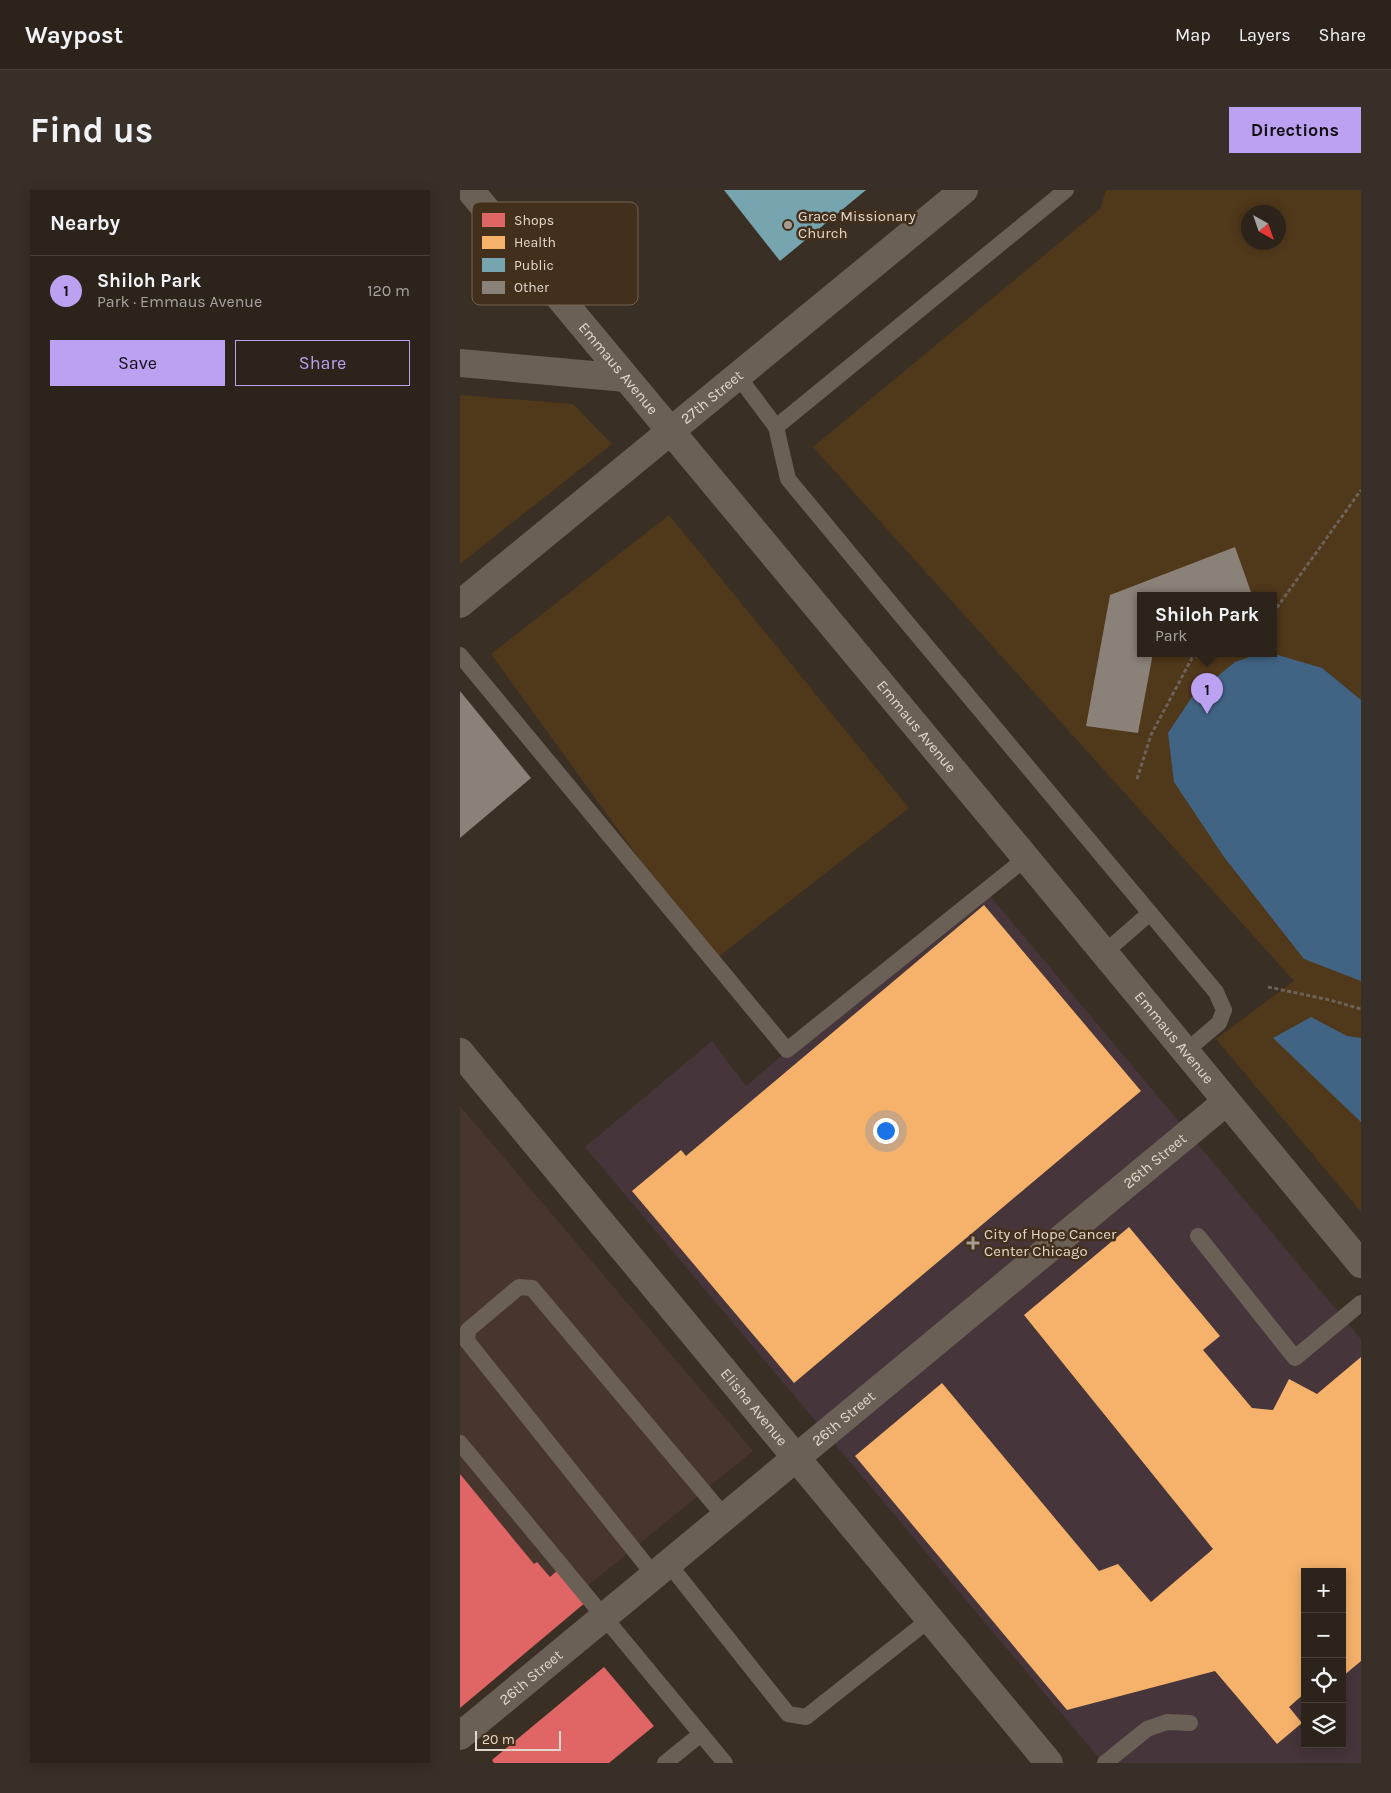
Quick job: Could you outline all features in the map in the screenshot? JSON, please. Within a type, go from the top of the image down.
[{"type":"street","name":"Emmaus Avenue","points":[[470,190],[480,202]]},
{"type":"street","name":"27th Street","points":[[460,604],[964,190]]},
{"type":"street","name":"Emmaus Avenue","points":[[565,305],[1361,1264]]},
{"type":"street","points":[[460,363],[626,378]]},
{"type":"street","name":"Elisha Avenue","points":[[464,1066],[796,1458],[1049,1763]]},
{"type":"street","name":"26th Street","points":[[460,1736],[1226,1102]]},
{"type":"lane","points":[[776,426],[1066,190]]},
{"type":"lane","points":[[738,376],[776,426],[788,479],[898,614],[1216,992],[1224,1010],[1219,1023],[1185,1052]]},
{"type":"lane","points":[[460,655],[787,1050],[1026,858]]},
{"type":"lane","points":[[1104,953],[1150,913]]},
{"type":"lane","points":[[1198,1236],[1295,1358],[1361,1303]]},
{"type":"lane","points":[[725,1516],[532,1288],[519,1287],[468,1330],[467,1341],[661,1569],[788,1714],[806,1717],[930,1619]]},
{"type":"lane","points":[[460,1443],[725,1763]]},
{"type":"lane","points":[[1105,1763],[1147,1728],[1167,1722],[1190,1723]]},
{"type":"lane","points":[[665,1763],[701,1734]]},
{"type":"path","points":[[1277,608],[1361,490]]},
{"type":"path","points":[[1137,779],[1151,735],[1194,657]]},
{"type":"path","points":[[1268,987],[1330,1000],[1361,1009]]},
{"type":"shaded area","points":[[1106,190],[1361,190],[1361,1212],[1216,1039],[1294,981],[813,447],[1100,209]]},
{"type":"shaded area","points":[[460,395],[573,404],[612,444],[460,564]]},
{"type":"shaded area","points":[[669,515],[909,808],[713,961],[491,654]]},
{"type":"shaded area","name":"City of Hope Cancer Center Chicago","points":[[981,885],[1361,1339],[1361,1763],[1103,1763],[585,1147],[712,1041],[746,1086]]},
{"type":"shaded area","points":[[460,1106],[753,1451],[460,1690]]},
{"type":"water","points":[[1277,655],[1322,668],[1361,700],[1361,981],[1304,959],[1224,857],[1174,782],[1168,733],[1192,697],[1235,662],[1249,657],[1277,657]]},
{"type":"water","points":[[1311,1017],[1347,1036],[1361,1038],[1361,1122],[1273,1038]]},
{"type":"building: Shops","points":[[460,1474],[534,1564],[537,1562],[550,1577],[558,1570],[586,1602],[460,1708]]},
{"type":"building: Shops","points":[[604,1667],[654,1726],[609,1763],[494,1763],[492,1760]]},
{"type":"building: Health","points":[[984,905],[1141,1091],[794,1383],[632,1191],[681,1150],[686,1156]]},
{"type":"building: Health","points":[[1129,1227],[1220,1336],[1203,1350],[1252,1408],[1273,1410],[1289,1379],[1317,1394],[1361,1357],[1361,1661],[1346,1674],[1346,1568],[1301,1568],[1301,1696],[1289,1707],[1301,1724],[1277,1744],[1215,1671],[1067,1710],[855,1456],[942,1383],[1099,1571],[1118,1564],[1151,1602],[1213,1549],[1024,1315]]},
{"type":"building: Public","name":"Grace Missionary Church","points":[[724,190],[866,190],[780,261]]},
{"type":"building: Other","points":[[1235,547],[1251,592],[1137,592],[1137,657],[1152,657],[1138,733],[1086,726],[1110,595]]},
{"type":"building: Other","points":[[460,691],[531,778],[460,838]]},
{"type":"place","name":"Grace Missionary Church","points":[[788,225]]},
{"type":"place","name":"Shiloh Park","points":[[1207,714]]},
{"type":"place","name":"City of Hope Cancer Center Chicago","points":[[973,1243]]}]
